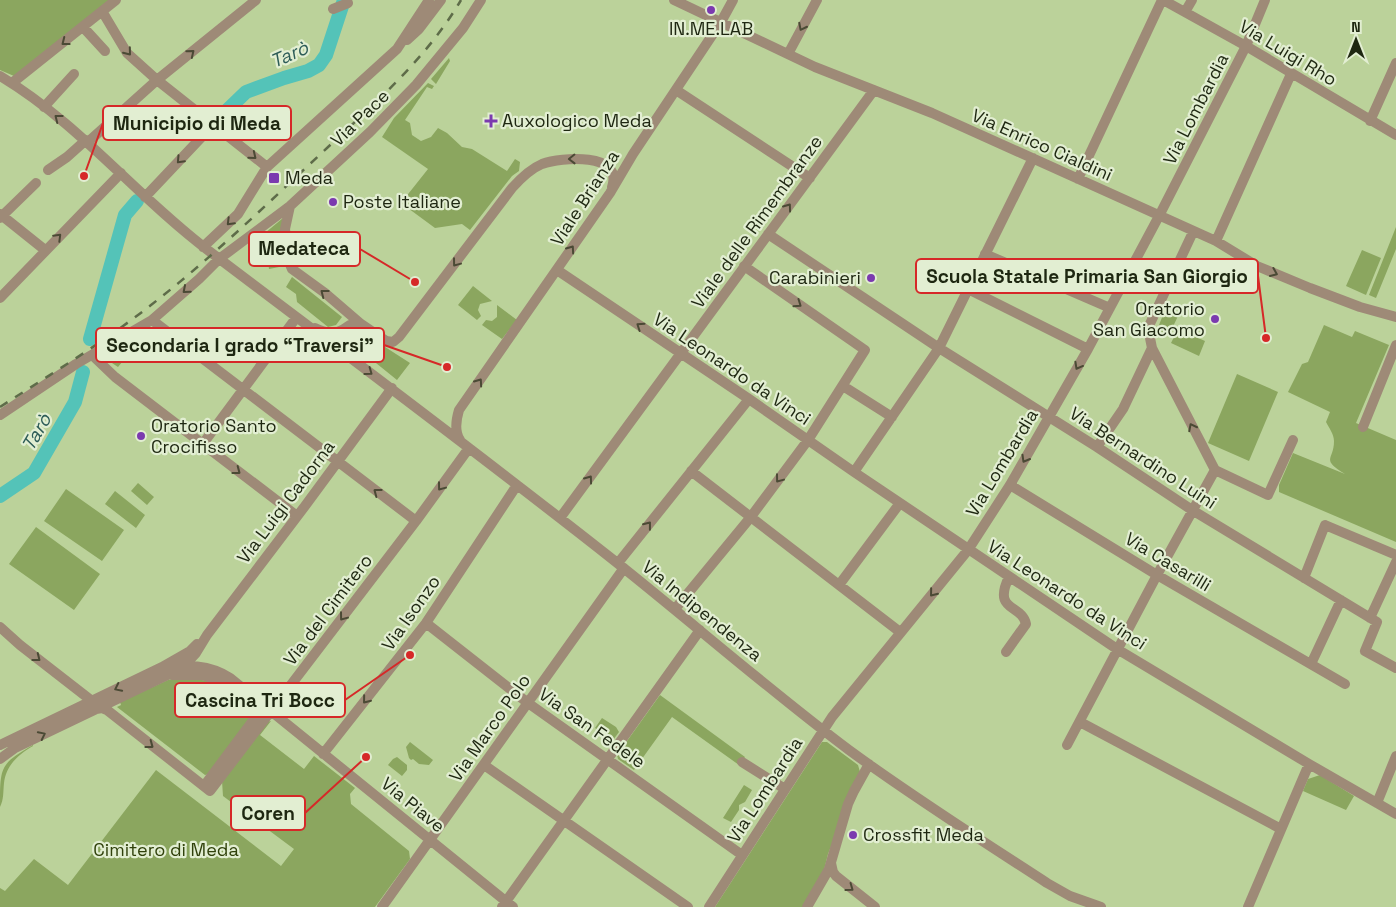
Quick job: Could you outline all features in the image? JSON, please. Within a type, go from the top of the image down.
[{"type":"street","points":[[12,83],[116,0]]},
{"type":"street","points":[[48,170],[87,141],[157,80],[256,0]]},
{"type":"street","points":[[397,49],[429,0]]},
{"type":"street","points":[[203,247],[238,214],[267,167],[415,34],[441,0]]},
{"type":"street","name":"Via Pace","points":[[0,415],[92,354],[152,320],[219,259],[290,206],[370,132],[416,85],[463,28],[481,0]]},
{"type":"street","name":"Via Enrico Cialdini","points":[[674,0],[815,67],[932,113],[1216,241],[1257,266],[1360,307],[1396,317]]},
{"type":"street","name":"Viale Brianza","points":[[437,423],[441,424],[448,421],[459,410],[610,193],[633,154],[734,0]]},
{"type":"street","points":[[788,54],[816,0]]},
{"type":"street","points":[[1078,179],[1162,0]]},
{"type":"street","name":"Via Luigi Rho","points":[[1162,0],[1246,46],[1396,135]]},
{"type":"street","points":[[1185,12],[1192,0]]},
{"type":"street","name":"Via Lombardia","points":[[709,907],[824,729],[900,632],[968,550],[1010,485],[1088,349],[1159,216],[1246,46],[1265,0]]},
{"type":"street","points":[[333,9],[348,3]]},
{"type":"street","points":[[102,11],[127,53],[157,80],[267,167]]},
{"type":"street","points":[[83,27],[105,51]]},
{"type":"street","points":[[1370,121],[1396,63]]},
{"type":"street","points":[[44,107],[74,74]]},
{"type":"street","points":[[1216,241],[1291,74]]},
{"type":"street","name":"Via Indipendenza","points":[[0,76],[12,83],[87,141],[145,197],[203,247],[470,448],[869,764],[1047,884],[1088,905],[1101,907]]},
{"type":"street","points":[[676,90],[810,178]]},
{"type":"street","name":"Viale delle Rimembranze","points":[[560,518],[874,90]]},
{"type":"street","points":[[145,197],[213,125]]},
{"type":"street","points":[[602,164],[620,164],[633,154]]},
{"type":"street","points":[[854,472],[939,348],[1033,158]]},
{"type":"street","points":[[290,206],[285,229],[292,269],[361,324],[386,341],[393,342],[524,175],[542,164],[560,160],[583,159],[607,166],[613,175],[610,193]]},
{"type":"street","points":[[0,298],[122,173]]},
{"type":"street","points":[[36,183],[1,216],[45,250]]},
{"type":"street","points":[[1193,232],[1148,328],[1152,348],[1215,470],[1268,495],[1293,440]]},
{"type":"street","name":"Via Bernardino Luini","points":[[768,234],[939,348],[1097,447],[1192,510],[1370,618]]},
{"type":"street","points":[[985,254],[1110,308]]},
{"type":"street","points":[[675,609],[750,518],[808,440],[864,350],[744,266]]},
{"type":"street","name":"Via Leonardo da Vinci","points":[[557,270],[680,354],[749,398],[968,550],[1117,649],[1396,814]]},
{"type":"street","points":[[968,289],[1088,349]]},
{"type":"street","points":[[202,445],[296,318]]},
{"type":"street","name":"Via Indipendenza","points":[[296,318],[310,326],[336,334],[350,325],[361,324]]},
{"type":"street","points":[[152,320],[416,521]]},
{"type":"street","points":[[344,329],[343,342],[346,356]]},
{"type":"street","points":[[1363,427],[1396,345]]},
{"type":"street","points":[[1097,447],[1122,409],[1152,348]]},
{"type":"street","points":[[92,354],[115,377],[297,516]]},
{"type":"street","points":[[843,386],[892,417]]},
{"type":"street","name":"Via Luigi Cadorna","points":[[0,759],[15,748],[94,705],[164,671],[186,665],[392,388]]},
{"type":"street","name":"Via Marco Polo","points":[[382,907],[528,703],[621,566],[691,471],[749,398]]},
{"type":"street","points":[[459,410],[456,431],[460,441]]},
{"type":"street","name":"Via del Cimitero","points":[[94,705],[107,710],[207,789],[267,709],[416,521],[470,448]]},
{"type":"street","points":[[1067,745],[1156,575],[1215,470]]},
{"type":"street","points":[[691,471],[900,632]]},
{"type":"street","name":"Via Isonzo","points":[[324,754],[426,623],[517,485]]},
{"type":"street","name":"Via Casarilli","points":[[1010,485],[1156,575],[1345,684]]},
{"type":"street","points":[[838,584],[900,503]]},
{"type":"street","points":[[1304,578],[1326,526],[1396,555]]},
{"type":"street","points":[[1396,562],[1370,618],[1377,622],[1365,651],[1396,668]]},
{"type":"street","points":[[1006,652],[1026,624],[1023,617],[1005,601],[1004,589],[1009,577]]},
{"type":"street","points":[[1311,664],[1341,600]]},
{"type":"street","name":"Via San Fedele","points":[[426,623],[528,703],[742,855]]},
{"type":"street","points":[[0,626],[20,645],[94,705]]},
{"type":"street","points":[[507,905],[563,820],[700,630]]},
{"type":"street","name":"Via Luigi Cadorna","points":[[164,671],[205,639]]},
{"type":"street","name":"Via Piave","points":[[205,639],[201,650],[204,659],[430,839],[507,905]]},
{"type":"street","name":"Via Piave","points":[[186,665],[219,671]]},
{"type":"street","name":"Via Piave","points":[[164,671],[208,676],[233,685],[245,692]]},
{"type":"street","name":"Via Luigi Cadorna","points":[[0,745],[94,705]]},
{"type":"street","points":[[1080,722],[1281,829]]},
{"type":"street","points":[[1377,803],[1396,756]]},
{"type":"street","points":[[742,762],[784,789]]},
{"type":"street","points":[[807,907],[826,876],[850,798],[869,764]]},
{"type":"street","points":[[1248,907],[1309,764]]},
{"type":"street","points":[[484,765],[688,907]]},
{"type":"street","points":[[831,863],[836,876],[875,907]]},
{"type":"green space","points":[[0,0],[110,0],[14,76],[0,70]]},
{"type":"green space","points":[[449,58],[450,61],[436,84],[431,79]]},
{"type":"green space","points":[[428,83],[434,86],[432,89],[427,87],[405,120],[410,123],[412,135],[421,141],[431,137],[438,128],[447,133],[462,147],[472,149],[507,171],[515,159],[520,162],[519,171],[512,176],[470,230],[462,224],[435,228],[401,203],[428,169],[382,137],[394,118]]},
{"type":"green space","points":[[283,218],[281,233],[265,235],[265,233]]},
{"type":"green space","points":[[1396,227],[1396,249],[1376,298],[1369,295]]},
{"type":"green space","points":[[282,236],[276,238],[279,263],[284,266],[269,269],[265,238]]},
{"type":"green space","points":[[1362,250],[1381,258],[1366,295],[1346,286]]},
{"type":"green space","points":[[292,277],[342,317],[336,325],[328,327],[297,302],[296,294],[286,287]]},
{"type":"green space","points":[[473,286],[492,301],[480,304],[478,310],[481,316],[477,320],[458,305]]},
{"type":"green space","points":[[497,305],[517,320],[502,339],[482,325],[486,320],[492,321],[497,317]]},
{"type":"green space","points":[[1165,310],[1178,316],[1169,335],[1157,330]]},
{"type":"green space","points":[[1324,325],[1352,337],[1355,331],[1389,345],[1356,423],[1396,440],[1396,542],[1279,492],[1279,485],[1293,453],[1345,474],[1333,465],[1330,459],[1334,438],[1326,422],[1330,412],[1288,392],[1302,364],[1308,362]]},
{"type":"green space","points":[[1178,329],[1205,341],[1199,356],[1171,343]]},
{"type":"green space","points":[[137,335],[141,339],[118,367],[103,357]]},
{"type":"green space","points":[[382,345],[410,363],[397,380],[371,359],[380,357],[383,351]]},
{"type":"green space","points":[[1237,374],[1278,392],[1249,461],[1208,443]]},
{"type":"green space","points":[[138,483],[154,497],[147,505],[131,491]]},
{"type":"green space","points":[[66,489],[124,530],[102,561],[44,521]]},
{"type":"green space","points":[[115,491],[145,515],[136,528],[105,504]]},
{"type":"green space","points":[[36,527],[100,574],[74,610],[9,564]]},
{"type":"green space","points":[[177,678],[198,679],[219,684],[247,699],[256,709],[209,774],[205,775],[117,707],[121,705],[120,702],[168,680]]},
{"type":"green space","points":[[660,695],[745,757],[739,765],[672,717],[634,770],[618,759],[617,755]]},
{"type":"green space","points":[[602,718],[616,727],[619,732],[613,740],[595,728]]},
{"type":"green space","name":"Cimitero di Meda","points":[[271,721],[260,735],[304,769],[314,756],[355,788],[350,794],[351,804],[409,851],[410,859],[375,907],[0,907],[0,888],[5,891],[34,859],[68,885],[156,770],[281,866],[294,849],[223,796],[222,781],[266,722]]},
{"type":"green space","points":[[410,742],[433,760],[429,765],[419,764],[409,758],[406,747]]},
{"type":"green space","points":[[822,742],[827,742],[858,765],[860,772],[828,854],[823,874],[804,907],[715,907]]},
{"type":"green space","points":[[33,745],[18,756],[10,765],[5,777],[0,807],[4,768],[14,757]]},
{"type":"green space","points":[[397,757],[407,765],[407,770],[402,776],[388,765]]},
{"type":"green space","points":[[1320,775],[1354,796],[1346,810],[1303,791],[1308,779]]},
{"type":"green space","points":[[744,785],[752,790],[745,802],[739,805],[739,810],[731,822],[723,818]]},
{"type":"waterway","name":"Tarò","points":[[219,118],[246,92],[308,71],[319,65],[326,55],[344,0]]},
{"type":"waterway","name":"Tarò","points":[[90,339],[125,215],[137,201]]},
{"type":"waterway","name":"Tarò","points":[[0,496],[34,473],[75,402],[83,372]]},
{"type":"railway","points":[[0,407],[77,358],[133,319],[219,248],[399,79],[432,41],[461,0]]},
{"type":"place","name":"IN.ME.LAB","points":[[711,10]]},
{"type":"place","name":"Auxologico Meda","points":[[491,121]]},
{"type":"place","name":"Municipio di Meda","points":[[84,176]]},
{"type":"place","name":"Meda","points":[[274,178]]},
{"type":"place","name":"Poste Italiane","points":[[333,202]]},
{"type":"place","name":"Carabinieri","points":[[871,278]]},
{"type":"place","name":"Medateca","points":[[415,282]]},
{"type":"place","name":"Oratorio San Giacomo","points":[[1215,319]]},
{"type":"place","name":"Scuola Statale Primaria San Giorgio","points":[[1266,338]]},
{"type":"place","name":"Secondaria I grado “Traversi”","points":[[447,367]]},
{"type":"place","name":"Oratorio Santo Crocifisso","points":[[141,436]]},
{"type":"place","name":"Cascina Tri Bocc","points":[[410,655]]},
{"type":"place","name":"Coren","points":[[366,757]]},
{"type":"place","name":"Crossfit Meda","points":[[853,835]]}]
